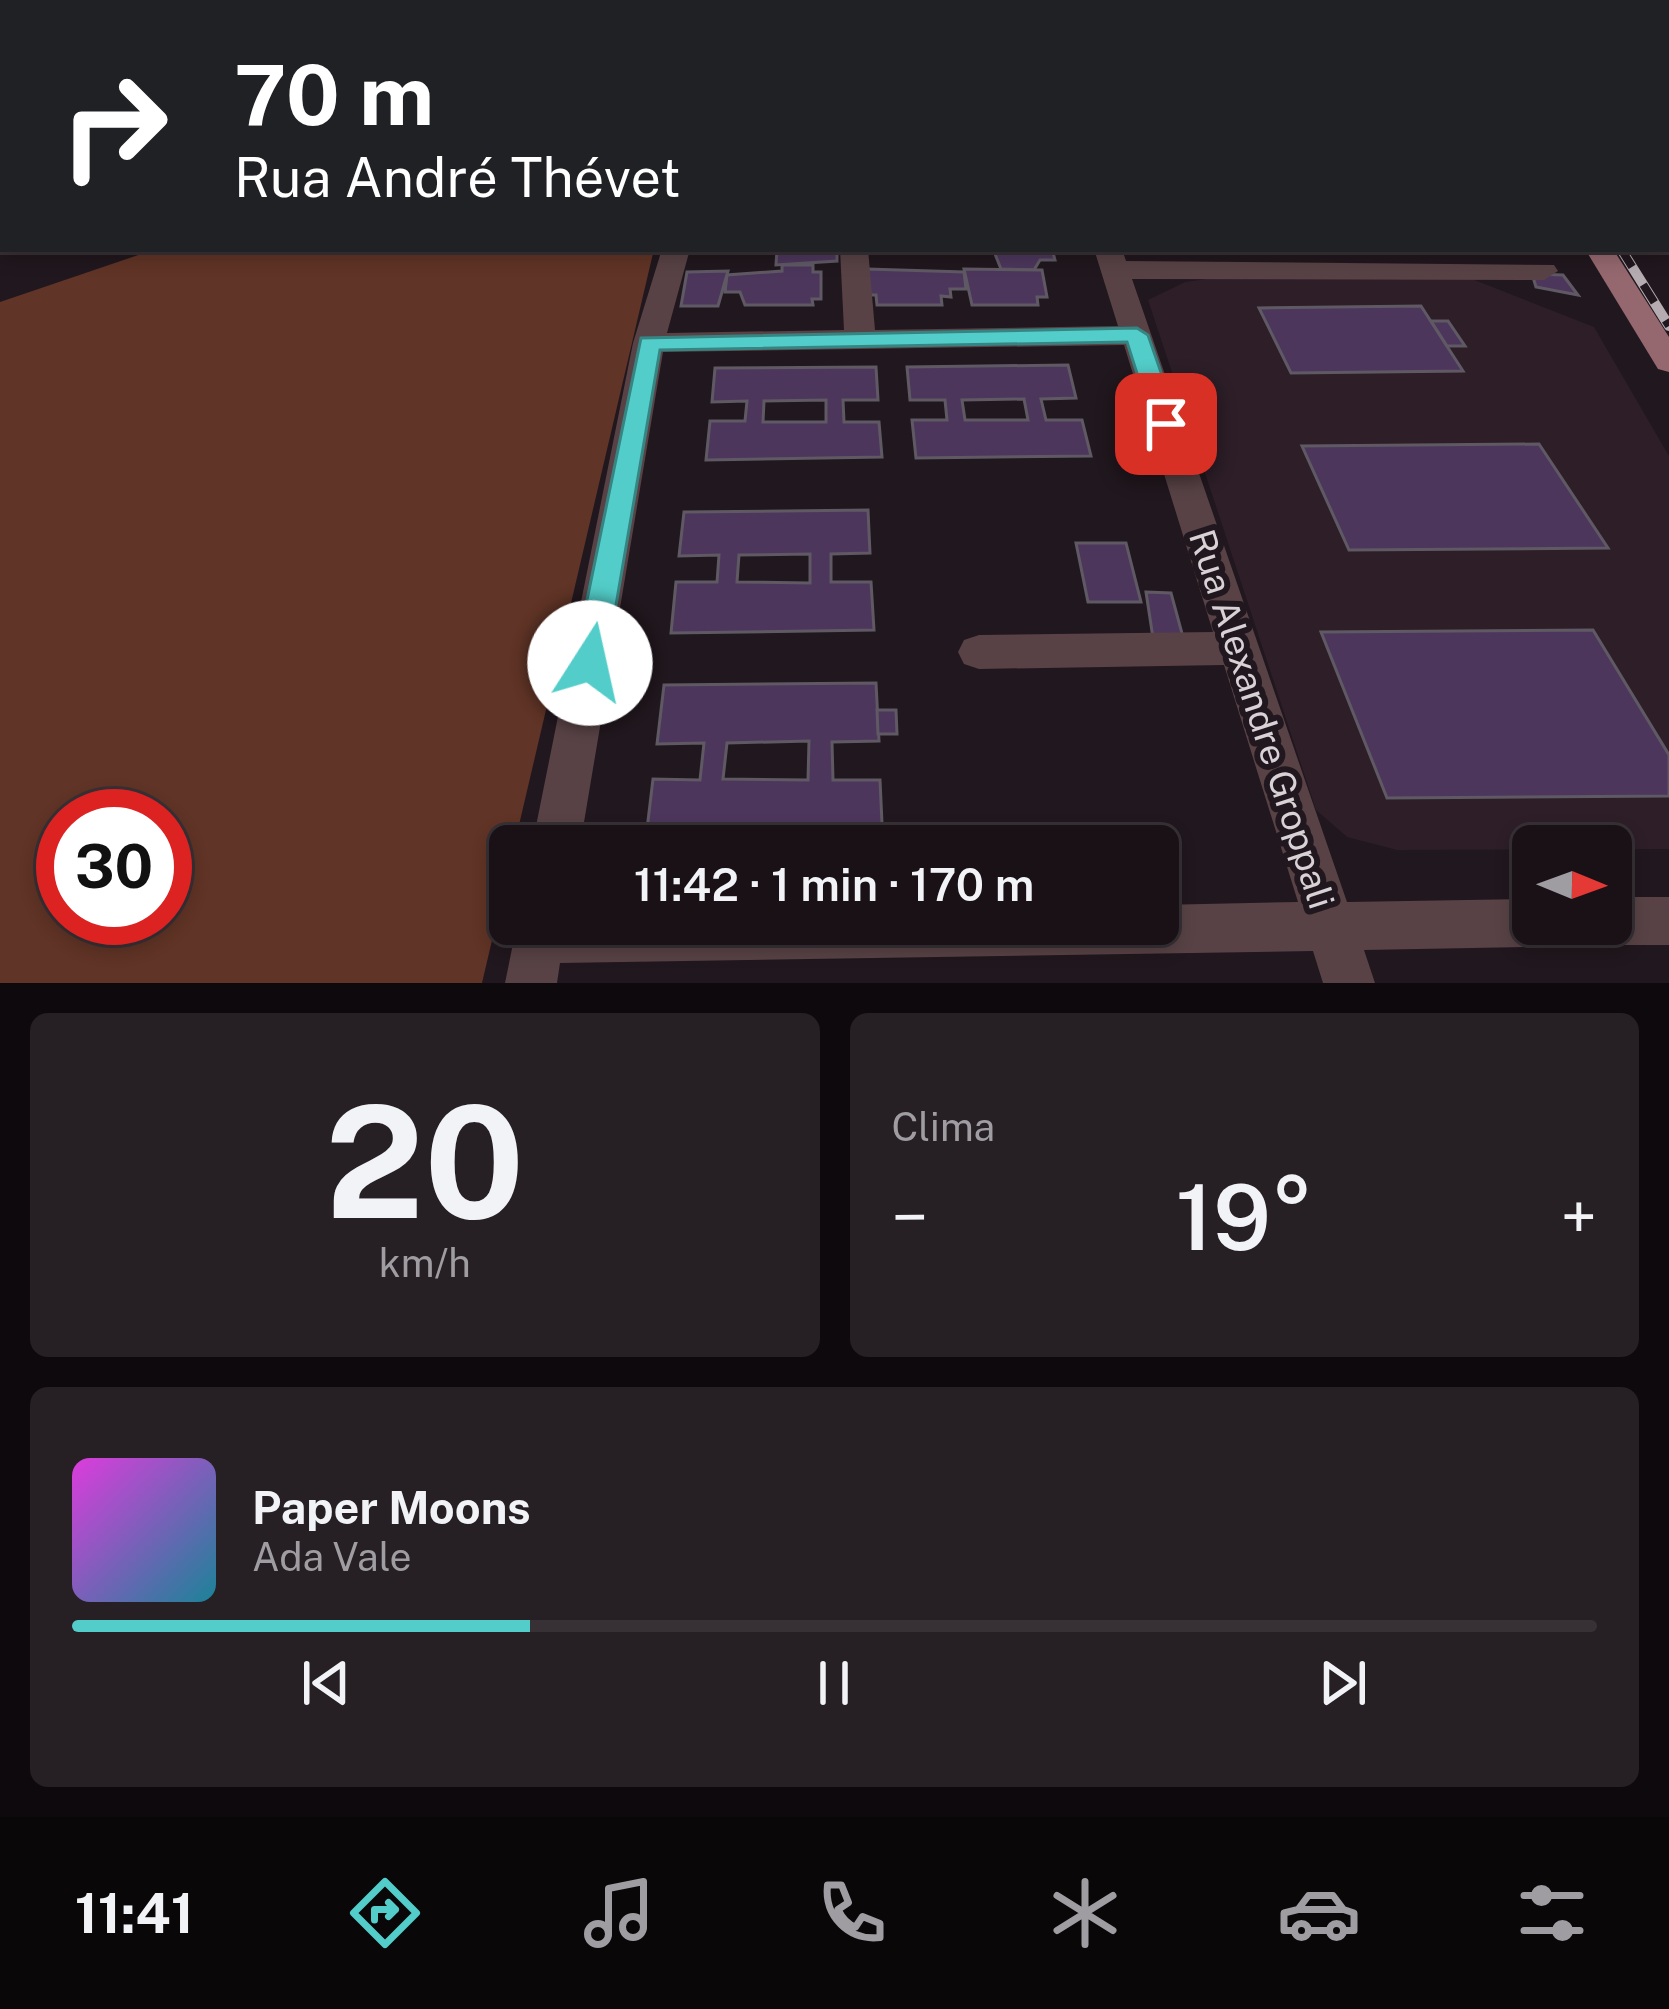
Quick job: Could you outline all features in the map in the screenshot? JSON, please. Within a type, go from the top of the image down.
[{"type":"main road","points":[[1601,252],[1669,362]]},
{"type":"street","points":[[560,825],[649,343],[675,252]]},
{"type":"street","points":[[854,252],[860,340]]},
{"type":"street","points":[[1112,259],[1333,260],[1544,271]]},
{"type":"street","name":"Rua Alexandre Groppali","points":[[1112,259],[1349,983]]},
{"type":"street","points":[[649,343],[1137,335]]},
{"type":"street","points":[[980,652],[1239,648]]},
{"type":"street","points":[[1632,922],[1669,921]]},
{"type":"street","points":[[538,948],[1512,922]]},
{"type":"shaded area","points":[[147,252],[653,252],[519,825],[489,825],[491,945],[482,983],[0,983],[0,302]]},
{"type":"shaded area","points":[[1215,278],[1472,279],[1594,327],[1669,456],[1669,849],[1632,849],[1632,825],[1512,825],[1512,850],[1397,850],[1347,837],[1316,810],[1148,300],[1185,282]]},
{"type":"building","points":[[777,252],[837,252],[837,261],[776,265]]},
{"type":"building","points":[[994,252],[1053,252],[1055,260],[1040,260],[1034,270],[1001,269]]},
{"type":"building","points":[[782,265],[813,265],[813,272],[821,272],[821,299],[812,299],[813,305],[745,305],[740,292],[725,292],[727,275],[782,271]]},
{"type":"building","points":[[867,269],[964,272],[966,289],[950,289],[951,297],[941,296],[942,305],[877,305],[876,295],[868,295]]},
{"type":"building","points":[[964,269],[1042,270],[1047,297],[1037,297],[1038,305],[972,305]]},
{"type":"building","points":[[728,271],[718,306],[681,306],[687,272]]},
{"type":"building","points":[[1532,274],[1563,275],[1578,295],[1536,287]]},
{"type":"building","points":[[1421,306],[1463,371],[1291,373],[1259,308]]},
{"type":"building","points":[[1431,321],[1448,321],[1465,346],[1447,346]]},
{"type":"building","points":[[1068,365],[1076,398],[1041,399],[1046,420],[1082,420],[1091,456],[916,458],[912,420],[947,420],[945,400],[910,400],[907,367]],"holes":[[[1024,399],[1028,420],[965,420],[962,400]]]},
{"type":"building","points":[[876,367],[878,400],[843,400],[844,422],[879,422],[882,457],[706,460],[710,421],[745,421],[747,401],[712,402],[715,368]],"holes":[[[826,400],[826,422],[763,422],[764,401]]]},
{"type":"building","points":[[1539,444],[1608,548],[1349,550],[1302,446]]},
{"type":"building","points":[[868,510],[870,553],[831,554],[831,582],[871,582],[874,630],[671,633],[676,582],[717,582],[719,555],[679,556],[684,512]],"holes":[[[810,554],[810,583],[737,582],[739,555]]]},
{"type":"building","points":[[1076,543],[1126,543],[1141,602],[1088,602]]},
{"type":"building","points":[[1146,592],[1171,593],[1183,637],[1153,638]]},
{"type":"building","points":[[1593,630],[1669,755],[1669,796],[1387,798],[1321,632]]},
{"type":"building","points":[[876,683],[879,741],[832,742],[833,780],[880,780],[882,825],[648,825],[653,779],[700,780],[704,743],[657,744],[664,685]],"holes":[[[809,741],[808,780],[723,779],[727,743]]]},
{"type":"building","points":[[877,710],[896,710],[897,734],[878,734]]},
{"type":"railway","points":[[1623,252],[1669,326]]},
{"type":"route","points":[[590,663],[649,343],[1137,335],[1166,424]]}]
